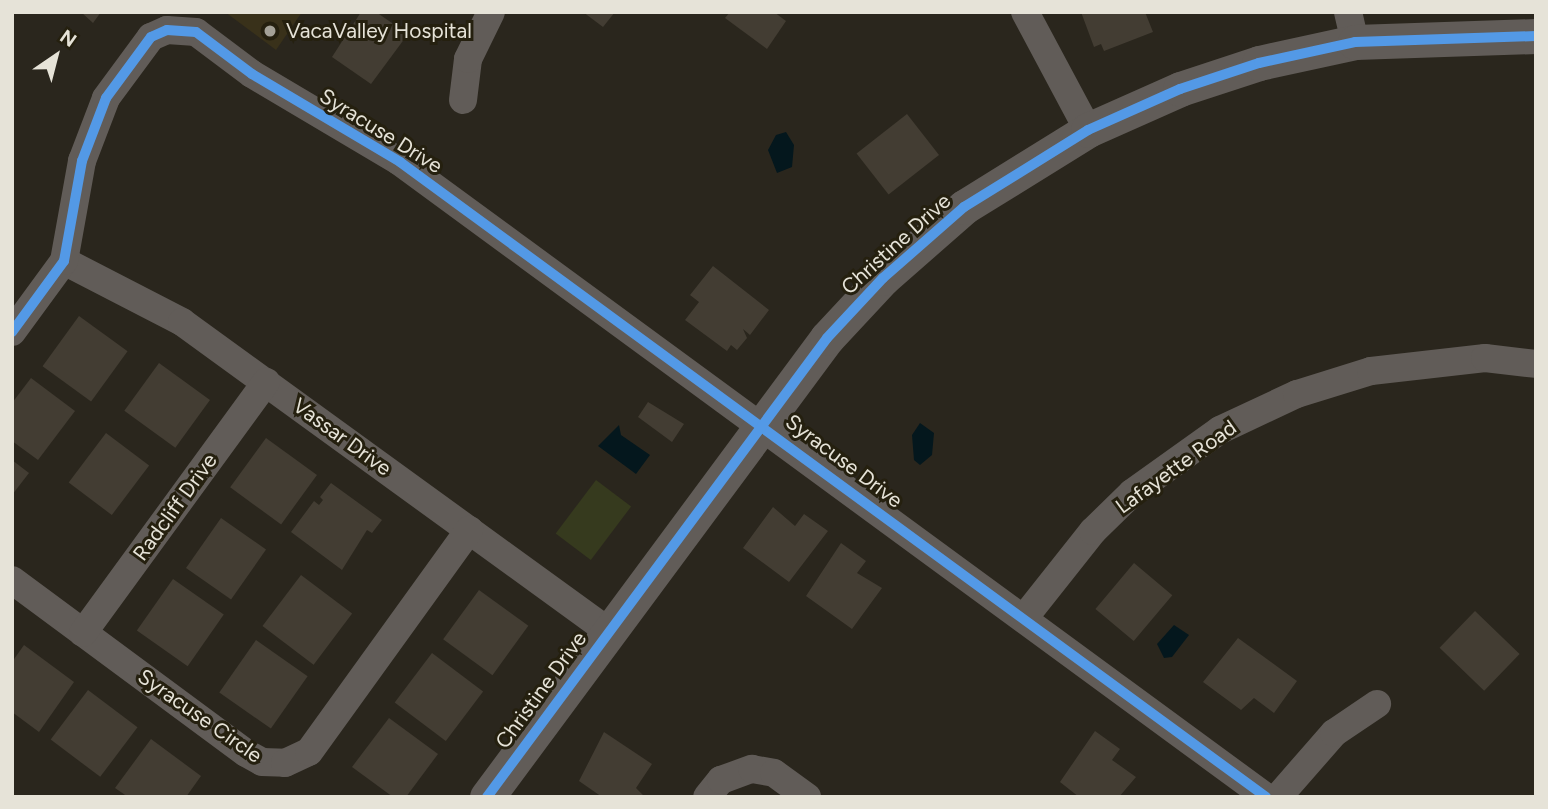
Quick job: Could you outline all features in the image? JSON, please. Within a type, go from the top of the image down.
[{"type":"street","points":[[463,100],[468,59],[491,12]]},
{"type":"street","points":[[1025,12],[1087,130]]},
{"type":"street","name":"Christine Drive","points":[[487,797],[761,423],[827,338],[904,258],[964,207],[1087,130],[1180,89],[1259,63],[1352,27],[1536,36]]},
{"type":"street","name":"Syracuse Drive","points":[[64,261],[90,129],[106,98],[151,37],[167,30],[196,33],[252,74],[400,162],[761,423],[1266,797]]},
{"type":"street","points":[[12,332],[64,261]]},
{"type":"street","name":"Vassar Drive","points":[[64,261],[182,322],[608,631]]},
{"type":"street","name":"Lafayette Road","points":[[1024,618],[1122,503],[1220,430],[1297,394],[1371,371],[1485,358],[1536,364]]},
{"type":"street","name":"Radcliff Drive","points":[[83,633],[266,382]]},
{"type":"street","name":"Syracuse Circle","points":[[12,580],[255,759],[285,764],[309,752],[469,530]]},
{"type":"street","points":[[1278,797],[1334,733],[1377,704]]},
{"type":"street","points":[[707,797],[721,780],[752,769],[774,773],[807,797]]},
{"type":"shaded area","name":"VacaValley Hospital","points":[[225,12],[302,12],[276,50]]},
{"type":"shaded area","points":[[786,132],[794,145],[792,167],[777,173],[768,150],[776,135]]},
{"type":"shaded area","points":[[920,423],[934,433],[932,455],[920,465],[914,460],[912,435]]},
{"type":"shaded area","points":[[619,425],[621,435],[650,455],[636,474],[598,446]]},
{"type":"shaded area","points":[[1174,625],[1189,635],[1172,657],[1164,658],[1157,644]]},
{"type":"green space","points":[[596,480],[631,506],[591,560],[556,534]]},
{"type":"building","points":[[81,12],[101,12],[93,23]]},
{"type":"building","points":[[361,12],[376,12],[408,34],[371,84],[332,57]]},
{"type":"building","points":[[583,12],[615,12],[603,27]]},
{"type":"building","points":[[730,12],[774,12],[786,21],[767,49],[725,18]]},
{"type":"building","points":[[1081,12],[1145,12],[1153,32],[1104,51],[1101,44],[1094,47]]},
{"type":"building","points":[[907,114],[939,155],[889,194],[857,153]]},
{"type":"building","points":[[713,266],[769,310],[750,335],[743,329],[747,338],[737,350],[731,345],[727,351],[685,320],[699,302],[690,295]]},
{"type":"building","points":[[79,316],[128,351],[91,401],[43,366]]},
{"type":"building","points":[[159,363],[210,400],[175,448],[124,411]]},
{"type":"building","points":[[31,378],[75,411],[38,460],[12,441],[12,403]]},
{"type":"building","points":[[648,402],[684,424],[672,442],[638,417]]},
{"type":"building","points":[[106,433],[149,465],[112,515],[69,483]]},
{"type":"building","points":[[266,438],[317,475],[281,524],[230,487]]},
{"type":"building","points":[[12,460],[29,473],[12,495]]},
{"type":"building","points":[[331,483],[382,520],[372,533],[367,530],[342,570],[291,532],[314,501],[319,505],[323,500],[320,497]]},
{"type":"building","points":[[773,507],[795,526],[804,514],[828,531],[789,582],[743,548]]},
{"type":"building","points":[[221,518],[266,550],[231,600],[186,568]]},
{"type":"building","points":[[841,543],[866,561],[857,573],[882,588],[852,629],[806,596]]},
{"type":"building","points":[[1134,563],[1172,595],[1134,641],[1095,609]]},
{"type":"building","points":[[301,575],[352,614],[314,665],[262,626]]},
{"type":"building","points":[[173,579],[224,615],[188,666],[137,631]]},
{"type":"building","points":[[479,590],[528,626],[492,675],[443,639]]},
{"type":"building","points":[[1475,611],[1520,654],[1484,691],[1440,648]]},
{"type":"building","points":[[1238,638],[1297,681],[1274,713],[1254,698],[1241,710],[1203,682]]},
{"type":"building","points":[[256,640],[308,676],[271,729],[219,692]]},
{"type":"building","points":[[24,645],[74,682],[39,732],[12,712],[12,662]]},
{"type":"building","points":[[432,653],[483,692],[446,741],[395,703]]},
{"type":"building","points":[[88,690],[138,727],[100,777],[51,740]]},
{"type":"building","points":[[389,718],[438,754],[406,797],[393,797],[352,767]]},
{"type":"building","points":[[1095,731],[1120,749],[1112,760],[1136,777],[1119,797],[1079,797],[1060,782]]},
{"type":"building","points":[[604,732],[652,764],[636,788],[645,797],[602,797],[579,781]]},
{"type":"building","points":[[151,739],[201,776],[186,797],[128,797],[115,788]]},
{"type":"cycle path","points":[[12,332],[64,261],[82,161],[106,98],[151,37],[167,30],[196,32],[252,74],[400,162],[1266,797]]},
{"type":"cycle path","points":[[487,797],[827,338],[883,278],[964,207],[1088,130],[1180,89],[1259,63],[1355,42],[1536,36]]},
{"type":"place","name":"VacaValley Hospital","points":[[270,31]]}]
